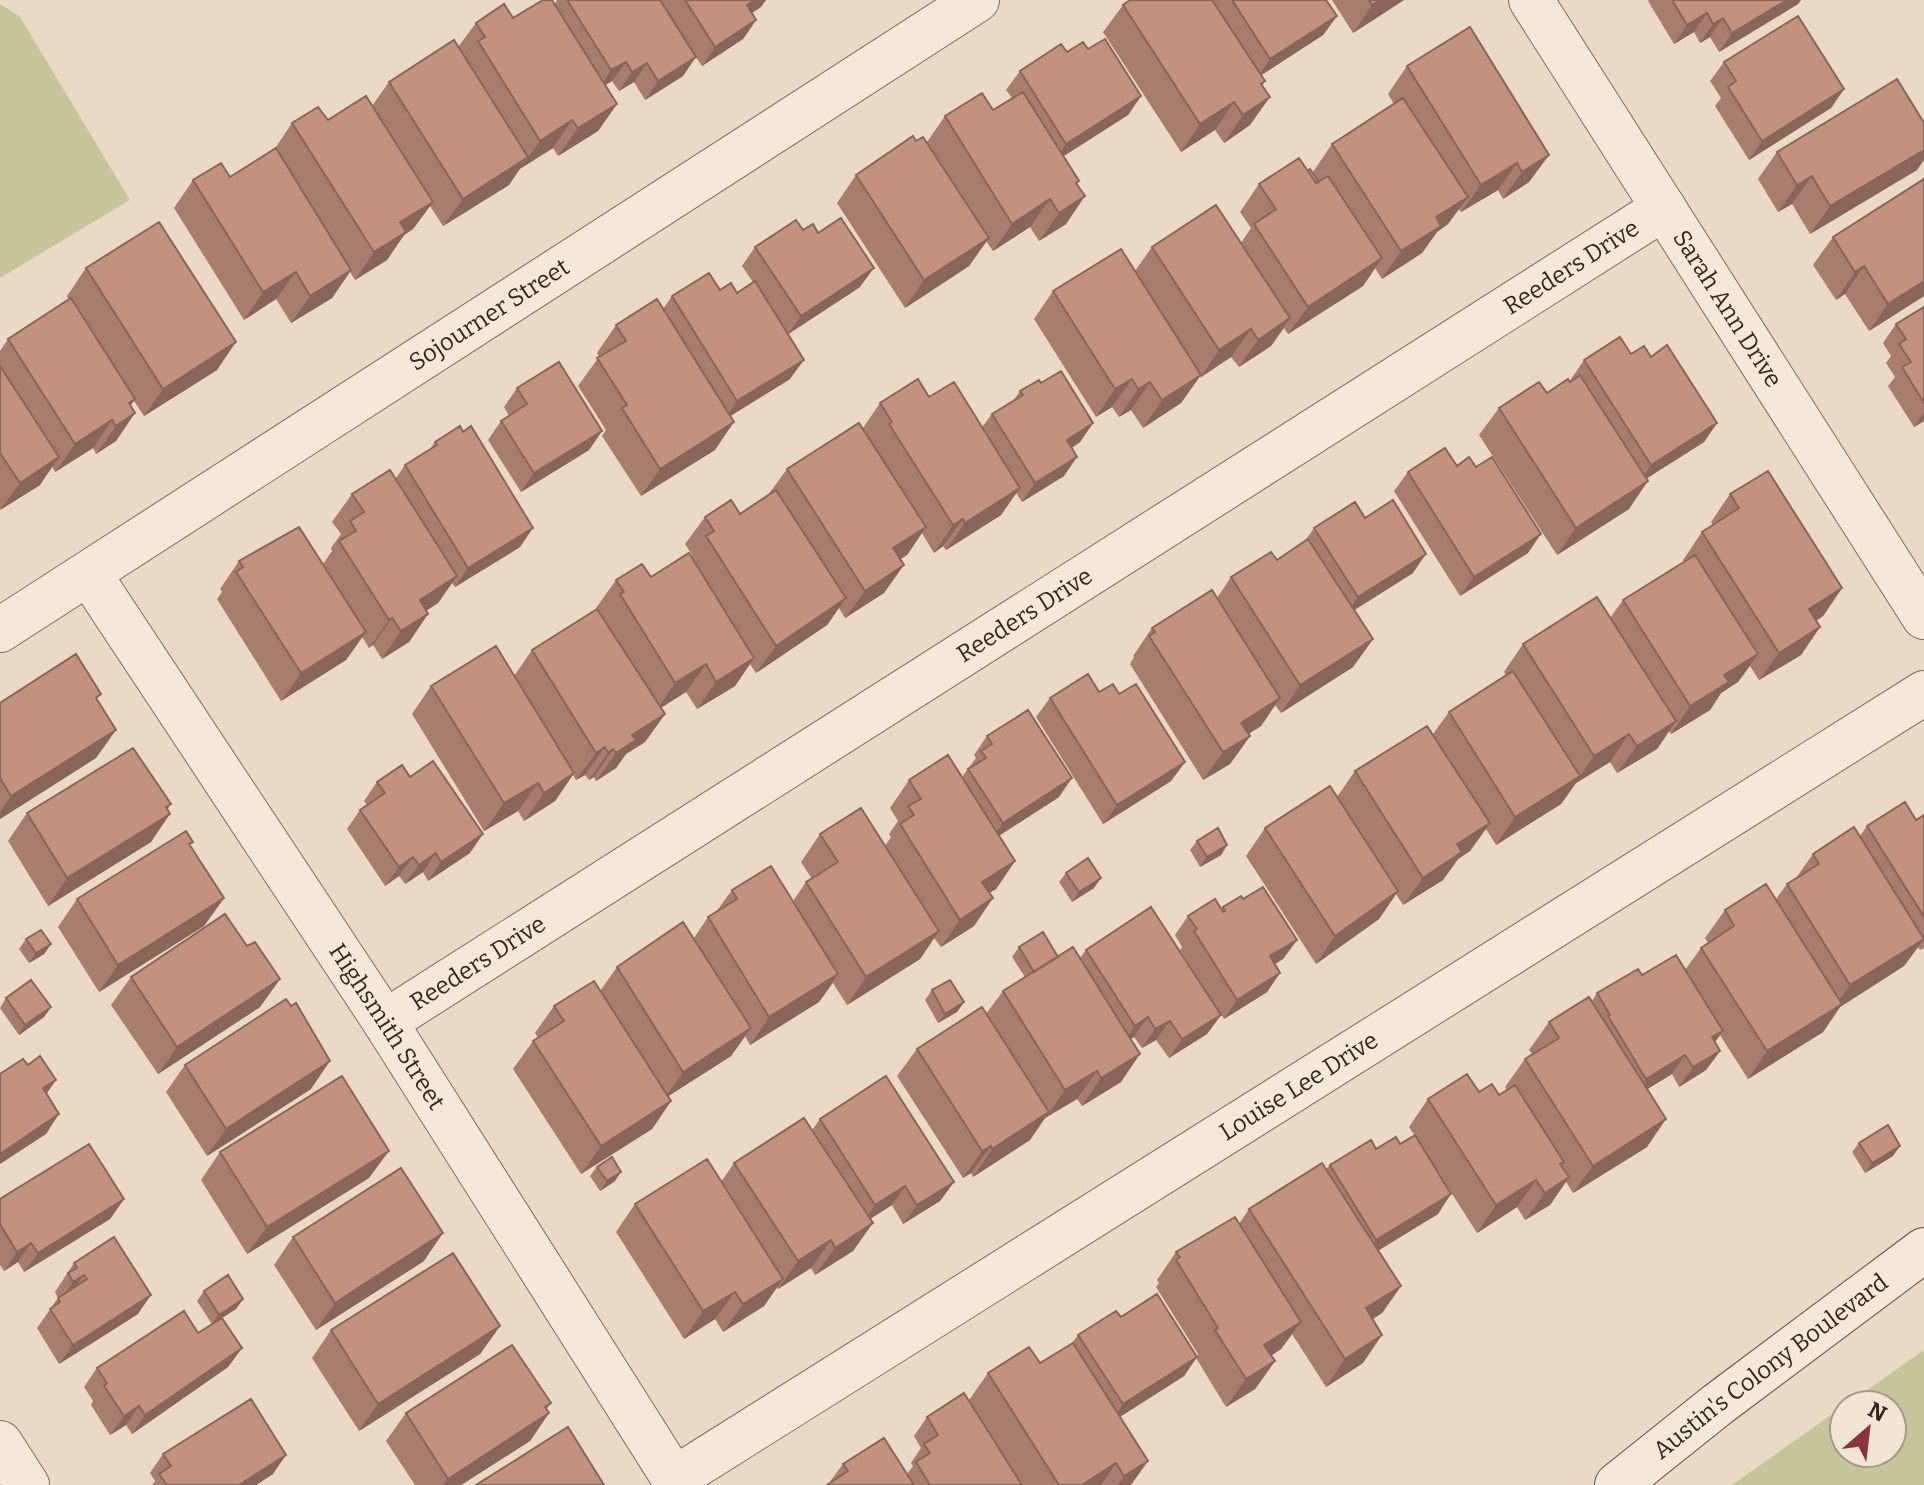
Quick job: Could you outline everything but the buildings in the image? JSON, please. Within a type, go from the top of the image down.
[{"type":"street","name":"Sojourner Street","points":[[0,630],[977,0]]},
{"type":"street","name":"Sarah Ann Drive","points":[[1531,0],[1924,617]]},
{"type":"street","name":"Reeders Drive","points":[[385,1022],[1664,208]]},
{"type":"street","name":"Highsmith Street","points":[[89,574],[385,1022],[676,1482]]},
{"type":"street","name":"Louise Lee Drive","points":[[676,1482],[1924,693]]},
{"type":"street","name":"Austin's Colony Boulevard","points":[[1617,1485],[1717,1405],[1924,1250]]},
{"type":"street","points":[[0,1443],[27,1485]]},
{"type":"green space","points":[[0,4],[20,17],[130,200],[0,278]]},
{"type":"green space","points":[[1924,1350],[1924,1485],[1732,1485],[1828,1417],[1828,1469],[1908,1469],[1908,1389],[1869,1389]]}]
